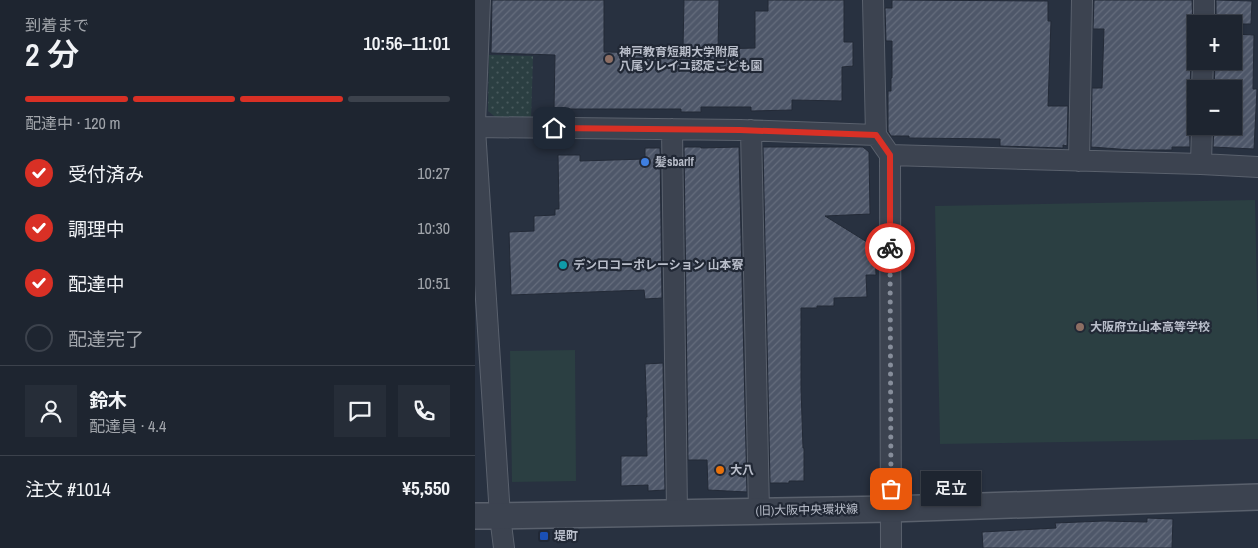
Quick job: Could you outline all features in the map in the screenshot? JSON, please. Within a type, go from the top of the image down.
[{"type":"street","points":[[873,0],[876,135],[890,155],[891,548]]},
{"type":"street","points":[[1079,161],[1082,0]]},
{"type":"street","points":[[1204,0],[1204,15]]},
{"type":"street","points":[[478,9],[475,126],[482,364],[504,548]]},
{"type":"street","points":[[475,126],[751,130],[876,135]]},
{"type":"street","points":[[672,129],[677,512]]},
{"type":"street","points":[[751,130],[759,510]]},
{"type":"street","points":[[1201,164],[1202,135]]},
{"type":"street","points":[[890,155],[1258,167]]},
{"type":"street","name":"(旧)大阪中央環状線","points":[[475,516],[891,509],[1258,497]]},
{"type":"green space","points":[[489,55],[533,56],[531,121],[499,120],[488,111]]},
{"type":"green space","name":"大阪府立山本高等学校","points":[[1255,200],[1258,439],[940,444],[935,206]]},
{"type":"green space","points":[[575,350],[576,481],[512,482],[510,351]]},
{"type":"building","points":[[492,0],[604,0],[604,52],[681,53],[681,49],[683,49],[684,0],[719,0],[718,49],[755,48],[755,11],[768,11],[768,0],[844,0],[844,42],[853,42],[853,66],[842,67],[842,101],[792,100],[792,110],[751,111],[751,107],[701,107],[701,112],[681,112],[681,109],[554,109],[555,55],[491,53]]},
{"type":"building","points":[[892,0],[1048,1],[1048,21],[1051,21],[1048,106],[1068,106],[1067,146],[1063,145],[1063,148],[1000,146],[1000,139],[909,138],[909,136],[891,136],[888,131],[888,91],[891,91],[892,41],[886,41],[885,8],[892,8]]},
{"type":"building","points":[[1094,0],[1192,0],[1193,15],[1187,15],[1187,70],[1191,70],[1190,80],[1187,80],[1187,135],[1190,135],[1190,147],[1172,147],[1172,150],[1132,150],[1091,147],[1092,88],[1102,88],[1104,29],[1093,29]]},
{"type":"building","points":[[1216,0],[1252,1],[1251,24],[1242,24],[1242,15],[1216,15]]},
{"type":"building","points":[[1242,34],[1254,35],[1253,89],[1257,89],[1254,149],[1213,147],[1214,135],[1242,135],[1242,80],[1214,80],[1215,70],[1242,70]]},
{"type":"building","points":[[684,147],[739,147],[747,492],[708,490],[707,460],[688,460]]},
{"type":"building","points":[[763,147],[863,147],[869,152],[870,214],[825,216],[875,247],[876,275],[866,275],[867,297],[834,298],[834,306],[801,308],[804,481],[789,481],[789,483],[770,483]]},
{"type":"building","points":[[645,148],[660,148],[662,298],[645,299],[644,290],[511,295],[509,232],[534,231],[534,216],[555,215],[555,209],[559,209],[558,155],[580,155],[580,161],[645,159]]},
{"type":"building","points":[[663,363],[665,490],[648,491],[648,485],[621,486],[621,456],[647,456],[645,364]]},
{"type":"building","points":[[1147,518],[1173,519],[1172,548],[983,548],[982,532],[1056,528],[1055,523],[1147,522]]},
{"type":"way so far","points":[[890,248],[891,489]]},
{"type":"place","name":"神戸教育短期大学附属 八尾ソレイユ認定こども園","points":[[609,59]]},
{"type":"place","name":"髪sbarlf","points":[[645,162]]},
{"type":"place","name":"デンロコーポレーション 山本寮","points":[[563,265]]},
{"type":"place","name":"大阪府立山本高等学校","points":[[1080,327]]},
{"type":"place","name":"大八","points":[[720,470]]},
{"type":"place","name":"足立","points":[[891,489]]},
{"type":"place","name":"堤町","points":[[544,536]]},
{"type":"route","points":[[554,128],[740,130],[876,135],[890,155],[890,248]]}]
